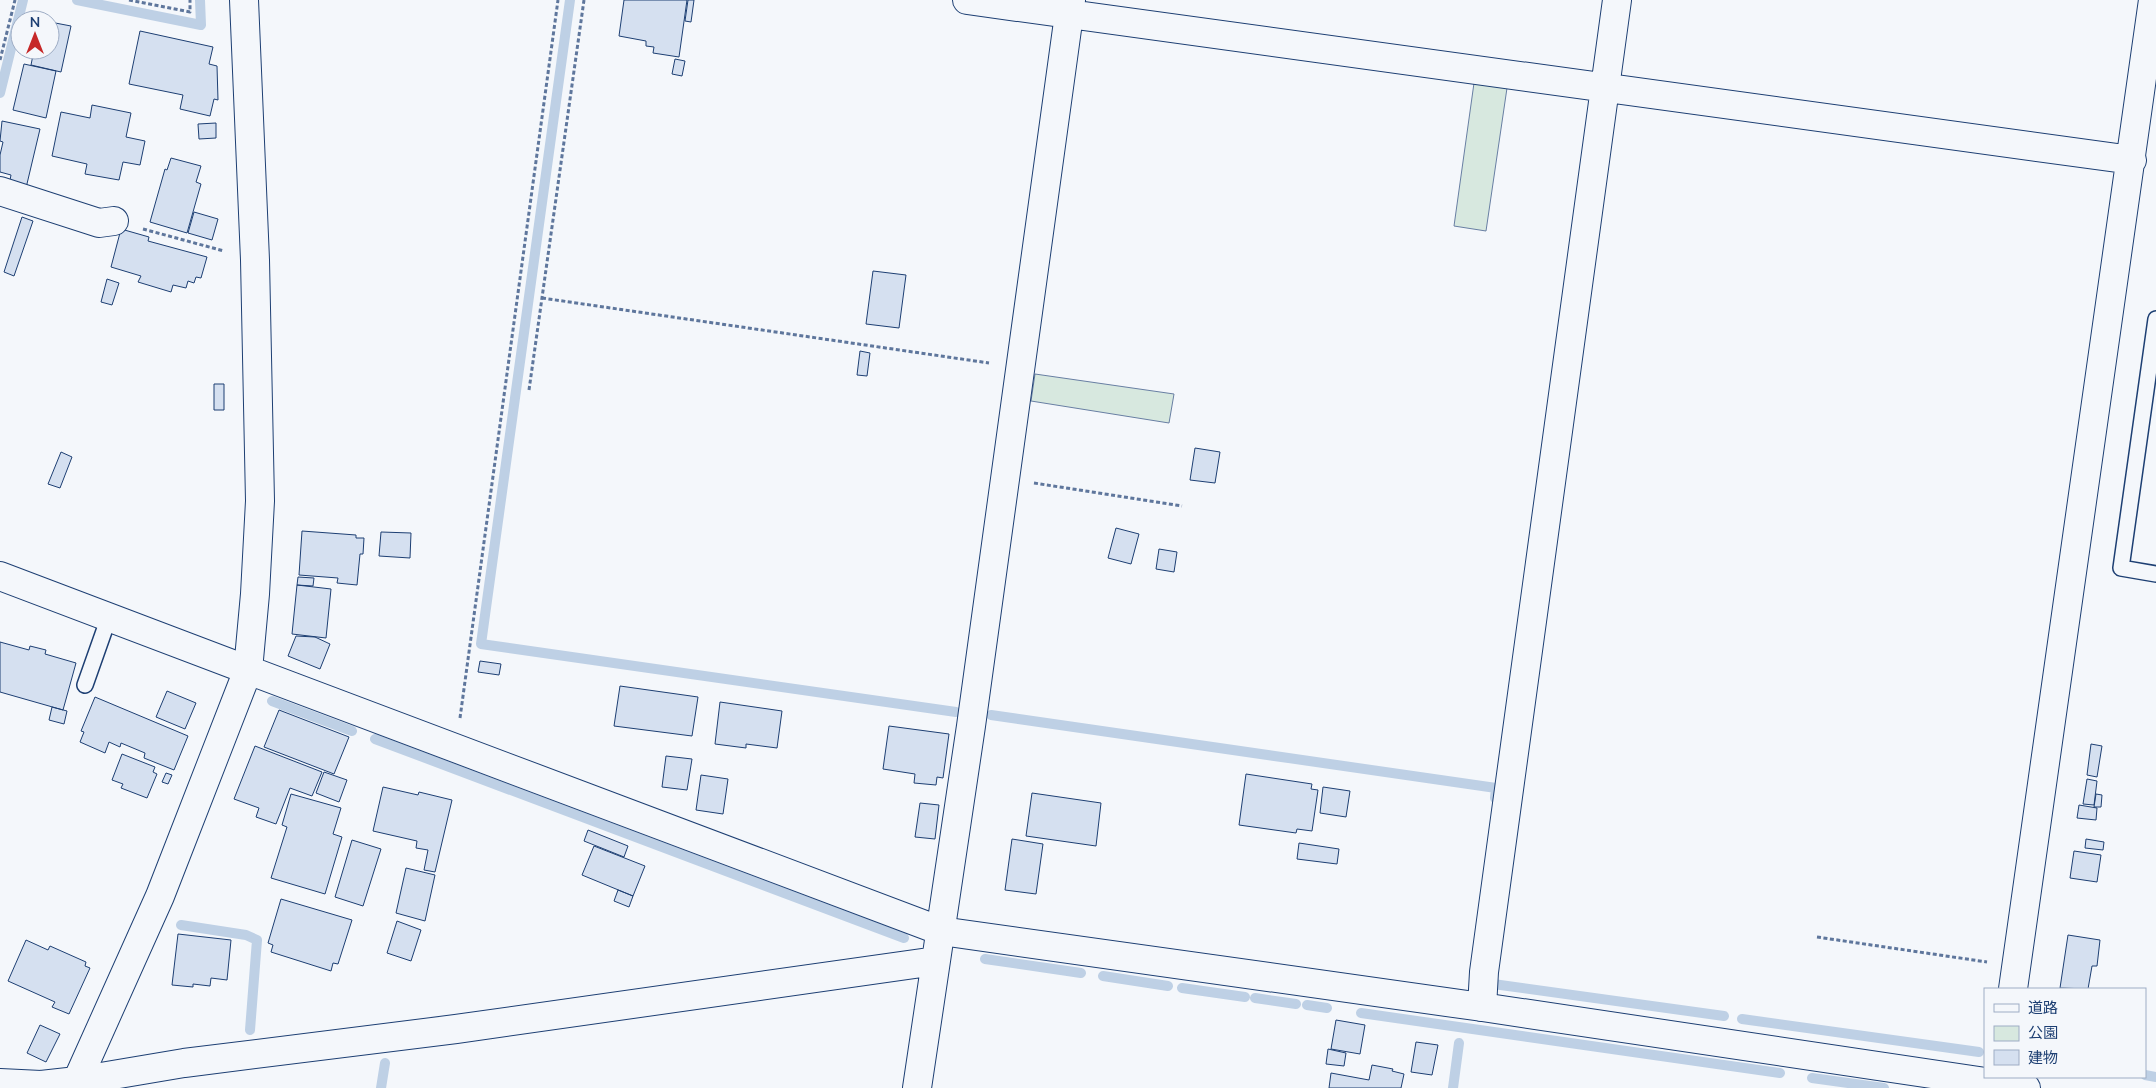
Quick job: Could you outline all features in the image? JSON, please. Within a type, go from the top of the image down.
[{"type":"street","points":[[77,1084],[160,896],[248,670],[255,594],[260,501],[255,260],[244,0]]},
{"type":"street","points":[[967,0],[1070,7],[1605,88],[2132,160]]},
{"type":"street","points":[[1482,1007],[1484,972],[1617,0]]},
{"type":"street","points":[[2014,978],[2132,160],[2153,0]]},
{"type":"street","points":[[917,1088],[941,931],[1070,7]]},
{"type":"street","points":[[0,191],[99,223],[114,221]]},
{"type":"street","points":[[0,576],[941,931],[1482,1007],[2026,1088]]},
{"type":"street","points":[[0,1083],[77,1084],[184,1063],[456,1029],[936,961]]},
{"type":"lane","points":[[2156,319],[2153,364],[2121,568],[2156,574]]},
{"type":"lane","points":[[85,685],[109,617]]},
{"type":"path","points":[[0,60],[15,0]]},
{"type":"path","points":[[129,0],[190,12],[190,0]]},
{"type":"path","points":[[456,748],[558,0]]},
{"type":"path","points":[[529,390],[584,0]]},
{"type":"path","points":[[114,221],[255,260]]},
{"type":"path","points":[[542,298],[1020,367]]},
{"type":"path","points":[[1004,479],[1182,506]]},
{"type":"path","points":[[1816,937],[2014,978]]},
{"type":"green space","points":[[1474,83],[1507,88],[1486,231],[1454,226]]},
{"type":"green space","points":[[1035,374],[1174,394],[1169,423],[1031,401]]},
{"type":"building","points":[[624,0],[687,0],[679,57],[653,53],[654,47],[646,46],[646,41],[619,36]]},
{"type":"building","points":[[688,0],[694,0],[691,22],[685,21]]},
{"type":"building","points":[[60,24],[71,26],[61,72],[31,65],[32,60],[60,60]]},
{"type":"building","points":[[140,31],[213,47],[209,64],[217,66],[218,100],[214,99],[210,116],[180,109],[183,95],[129,84]]},
{"type":"building","points":[[675,59],[685,61],[682,76],[672,74]]},
{"type":"building","points":[[24,64],[56,71],[46,118],[13,110]]},
{"type":"building","points":[[92,105],[131,113],[126,137],[145,141],[140,165],[123,162],[119,180],[85,174],[87,164],[52,156],[61,112],[90,118]]},
{"type":"building","points":[[2,121],[40,129],[26,188],[9,185],[11,175],[0,172],[0,155],[3,142],[0,141]]},
{"type":"building","points":[[216,123],[216,138],[199,139],[198,124]]},
{"type":"building","points":[[171,158],[201,166],[196,182],[201,184],[187,233],[150,222],[165,169],[167,170]]},
{"type":"building","points":[[194,212],[218,219],[212,240],[188,233]]},
{"type":"building","points":[[22,217],[33,221],[14,276],[4,272]]},
{"type":"building","points":[[121,229],[149,237],[148,241],[207,257],[201,278],[196,277],[194,283],[188,281],[186,288],[173,285],[171,292],[138,282],[141,276],[111,267]]},
{"type":"building","points":[[873,271],[906,275],[899,328],[866,324]]},
{"type":"building","points":[[107,279],[119,283],[112,305],[101,302]]},
{"type":"building","points":[[860,351],[870,353],[867,376],[857,375]]},
{"type":"building","points":[[214,384],[224,384],[224,410],[214,410]]},
{"type":"building","points":[[1195,448],[1220,452],[1215,483],[1190,480]]},
{"type":"building","points":[[61,452],[72,457],[60,488],[48,484]]},
{"type":"building","points":[[1116,528],[1139,534],[1131,564],[1108,558]]},
{"type":"building","points":[[302,531],[356,535],[356,538],[364,538],[363,554],[360,554],[357,585],[337,583],[338,578],[299,575]]},
{"type":"building","points":[[381,532],[411,533],[410,558],[379,556]]},
{"type":"building","points":[[1159,549],[1177,552],[1174,572],[1156,569]]},
{"type":"building","points":[[298,577],[314,578],[313,586],[297,585]]},
{"type":"building","points":[[297,585],[331,589],[326,638],[292,634]]},
{"type":"building","points":[[296,636],[315,637],[330,644],[320,669],[288,656]]},
{"type":"building","points":[[0,642],[29,650],[30,646],[46,650],[45,654],[76,663],[63,710],[0,692]]},
{"type":"building","points":[[480,661],[501,664],[499,675],[478,672]]},
{"type":"building","points":[[620,686],[698,697],[692,736],[614,726]]},
{"type":"building","points":[[167,691],[196,703],[185,729],[156,717]]},
{"type":"building","points":[[95,697],[188,736],[174,770],[144,758],[145,753],[121,743],[120,747],[109,742],[105,753],[80,742],[84,732],[81,731]]},
{"type":"building","points":[[720,702],[782,711],[777,748],[746,744],[746,748],[715,744]]},
{"type":"building","points":[[52,707],[67,711],[64,724],[49,720]]},
{"type":"building","points":[[279,710],[349,737],[334,774],[264,747]]},
{"type":"building","points":[[889,726],[949,734],[943,778],[937,777],[936,785],[914,783],[915,774],[883,769]]},
{"type":"building","points":[[2091,744],[2102,746],[2097,777],[2087,775]]},
{"type":"building","points":[[255,746],[322,772],[312,796],[290,788],[276,824],[256,817],[259,808],[234,799]]},
{"type":"building","points":[[122,754],[155,767],[153,772],[157,774],[147,798],[121,788],[123,784],[112,780]]},
{"type":"building","points":[[666,756],[692,759],[687,790],[662,787]]},
{"type":"building","points":[[324,772],[347,780],[339,802],[316,793]]},
{"type":"building","points":[[166,773],[172,775],[168,784],[162,782]]},
{"type":"building","points":[[1246,774],[1312,784],[1311,789],[1318,790],[1312,831],[1297,829],[1296,833],[1239,825]]},
{"type":"building","points":[[701,775],[728,779],[723,814],[696,810]]},
{"type":"building","points":[[2087,779],[2097,781],[2094,805],[2083,804]]},
{"type":"building","points":[[383,787],[418,795],[419,792],[452,800],[435,872],[424,870],[428,850],[416,848],[417,841],[373,831]]},
{"type":"building","points":[[1323,787],[1350,791],[1346,817],[1320,813]]},
{"type":"building","points":[[1032,793],[1101,803],[1096,846],[1026,836]]},
{"type":"building","points":[[291,794],[341,808],[333,834],[342,837],[325,894],[271,878],[287,827],[282,825]]},
{"type":"building","points":[[2096,794],[2102,795],[2101,807],[2094,807]]},
{"type":"building","points":[[920,803],[939,805],[935,839],[915,837]]},
{"type":"building","points":[[2079,805],[2097,808],[2096,820],[2077,818]]},
{"type":"building","points":[[588,830],[628,846],[624,857],[584,841]]},
{"type":"building","points":[[1012,839],[1043,844],[1036,894],[1005,890]]},
{"type":"building","points":[[2086,839],[2104,842],[2103,850],[2085,848]]},
{"type":"building","points":[[352,840],[381,849],[363,906],[335,897]]},
{"type":"building","points":[[1299,843],[1339,849],[1337,864],[1297,859]]},
{"type":"building","points":[[594,846],[645,866],[633,896],[582,875]]},
{"type":"building","points":[[2074,851],[2101,855],[2097,882],[2070,878]]},
{"type":"building","points":[[406,868],[435,875],[425,921],[396,913]]},
{"type":"building","points":[[618,890],[633,896],[629,907],[614,901]]},
{"type":"building","points":[[281,899],[352,920],[338,964],[333,963],[331,971],[271,952],[273,945],[268,943]]},
{"type":"building","points":[[397,921],[421,930],[411,961],[387,953]]},
{"type":"building","points":[[178,934],[231,940],[227,980],[211,978],[210,986],[193,984],[193,987],[172,985]]},
{"type":"building","points":[[2068,935],[2100,940],[2097,966],[2092,966],[2088,988],[2060,988]]},
{"type":"building","points":[[26,940],[48,950],[50,946],[86,962],[85,966],[90,968],[69,1014],[52,1007],[55,1002],[8,981]]},
{"type":"building","points":[[1336,1020],[1365,1025],[1360,1054],[1331,1049]]},
{"type":"building","points":[[40,1025],[60,1034],[46,1062],[27,1053]]},
{"type":"building","points":[[1416,1042],[1438,1045],[1432,1075],[1411,1072]]},
{"type":"building","points":[[1328,1049],[1346,1053],[1344,1066],[1326,1064]]},
{"type":"building","points":[[1372,1065],[1393,1069],[1392,1071],[1404,1074],[1401,1088],[1329,1088],[1331,1073],[1369,1080]]},
{"type":"waterway","points":[[0,93],[23,0]]},
{"type":"waterway","points":[[77,0],[201,25],[200,0]]},
{"type":"waterway","points":[[570,0],[481,644],[956,712]]},
{"type":"waterway","points":[[272,701],[352,731]]},
{"type":"waterway","points":[[991,715],[1496,788],[1495,798]]},
{"type":"waterway","points":[[375,739],[904,938]]},
{"type":"waterway","points":[[181,925],[246,935],[257,940],[250,1030]]},
{"type":"waterway","points":[[985,959],[1081,973]]},
{"type":"waterway","points":[[1103,976],[1168,986]]},
{"type":"waterway","points":[[1493,984],[1724,1016]]},
{"type":"waterway","points":[[1182,988],[1245,997]]},
{"type":"waterway","points":[[1255,998],[1296,1004]]},
{"type":"waterway","points":[[1307,1005],[1327,1008]]},
{"type":"waterway","points":[[1361,1013],[1780,1073]]},
{"type":"waterway","points":[[1742,1019],[1979,1052]]},
{"type":"waterway","points":[[1453,1088],[1459,1043]]},
{"type":"waterway","points":[[381,1088],[385,1063]]},
{"type":"waterway","points":[[2146,1075],[2156,1077]]},
{"type":"waterway","points":[[1812,1078],[1884,1088]]}]
